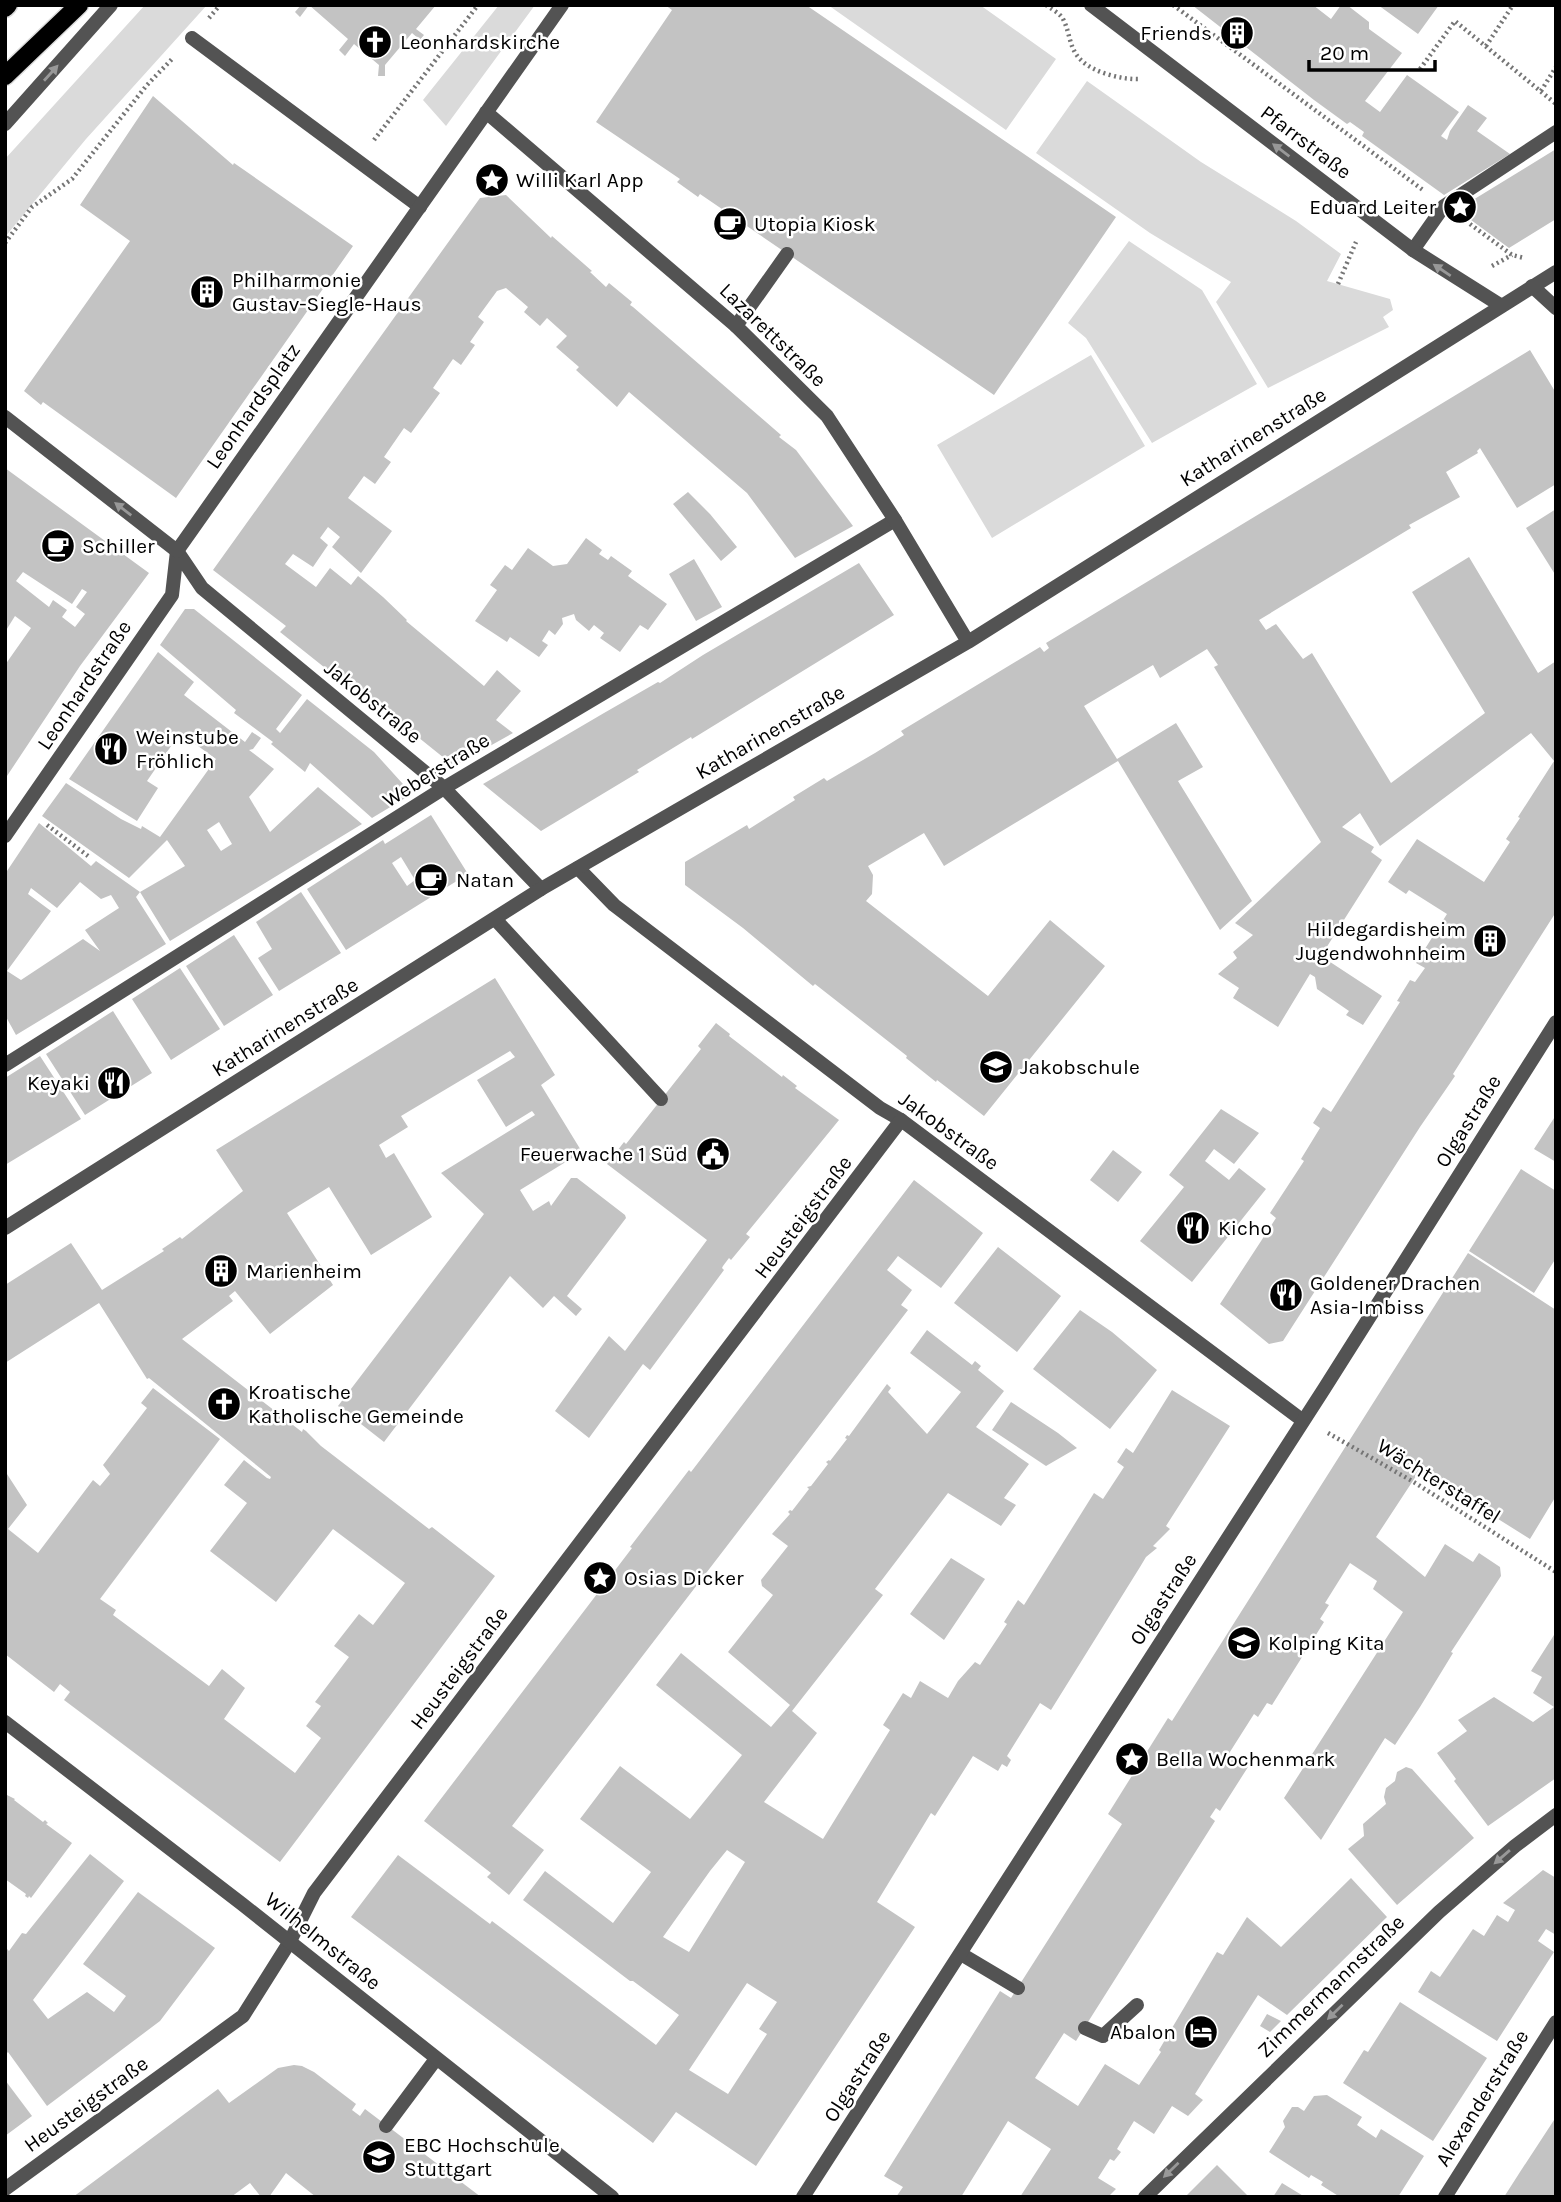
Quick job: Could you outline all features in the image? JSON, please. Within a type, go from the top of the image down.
[{"type":"main road","points":[[5,76],[79,5]]},
{"type":"street","points":[[5,124],[111,5]]},
{"type":"street","name":"Leonhardsplatz","points":[[177,551],[562,5]]},
{"type":"street","name":"Pfarrstraße","points":[[1091,5],[1413,250],[1500,304]]},
{"type":"street","points":[[192,38],[420,207]]},
{"type":"street","name":"Lazarettstraße","points":[[486,112],[737,326],[827,416],[895,520],[968,642]]},
{"type":"street","points":[[1413,250],[1444,206],[1556,132]]},
{"type":"street","points":[[737,326],[787,254]]},
{"type":"street","name":"Katharinenstraße","points":[[5,1228],[541,889],[968,642],[1500,304],[1556,272]]},
{"type":"street","points":[[1532,286],[1556,308]]},
{"type":"street","points":[[5,417],[177,551]]},
{"type":"street","name":"Weberstraße","points":[[5,1065],[444,788],[895,520]]},
{"type":"street","name":"Jakobstraße","points":[[177,551],[202,588],[444,788],[541,889]]},
{"type":"street","name":"Leonhardstraße","points":[[5,836],[172,594],[177,551]]},
{"type":"street","name":"Jakobstraße","points":[[578,868],[614,905],[880,1108],[901,1120],[1302,1420]]},
{"type":"street","points":[[495,919],[661,1099]]},
{"type":"street","name":"Olgastraße","points":[[803,2197],[1556,1022]]},
{"type":"street","name":"Heusteigstraße","points":[[5,2189],[243,2016],[289,1942],[314,1893],[901,1120]]},
{"type":"street","name":"Wilhelmstraße","points":[[5,1722],[611,2197]]},
{"type":"street","name":"Zimmermannstraße","points":[[1145,2197],[1439,1912],[1515,1846],[1556,1815]]},
{"type":"street","points":[[961,1954],[1017,1988]]},
{"type":"street","points":[[1084,2028],[1103,2036],[1137,2004]]},
{"type":"street","name":"Alexanderstraße","points":[[1445,2197],[1556,2022]]},
{"type":"street","points":[[386,2126],[436,2059]]},
{"type":"path","points":[[5,243],[32,207],[72,179],[148,85],[219,5]]},
{"type":"path","points":[[358,162],[478,5]]},
{"type":"path","points":[[1173,5],[1512,255],[1534,260]]},
{"type":"path","points":[[1486,46],[1513,5]]},
{"type":"path","points":[[1420,69],[1455,21],[1556,104]]},
{"type":"path","points":[[1541,90],[1556,67]]},
{"type":"path","points":[[1338,284],[1361,231]]},
{"type":"path","points":[[1481,272],[1512,255]]},
{"type":"path","points":[[25,808],[88,856]]},
{"type":"path","name":"Wächterstaffel","points":[[1302,1420],[1358,1449],[1556,1572]]},
{"type":"shaded area","points":[[145,5],[207,5],[86,139],[5,237],[5,159]]},
{"type":"shaded area","points":[[499,5],[535,5],[446,126],[423,100]]},
{"type":"shaded area","points":[[828,5],[980,5],[1056,59],[1006,130]]},
{"type":"shaded area","points":[[1087,81],[1201,162],[1296,221],[1341,254],[1327,281],[1390,299],[1393,310],[1383,317],[1389,327],[1268,388],[1216,302],[1231,282],[1150,233],[1036,153]]},
{"type":"shaded area","points":[[1129,241],[1202,290],[1257,384],[1152,443],[1086,338],[1068,323]]},
{"type":"shaded area","points":[[1091,355],[1145,446],[992,538],[937,445]]},
{"type":"building","points":[[301,5],[309,5],[300,17],[295,12]]},
{"type":"building","name":"Leonhardskirche","points":[[309,5],[436,5],[416,29],[424,35],[420,40],[412,33],[385,65],[385,76],[378,76],[379,65],[354,44],[345,56],[339,50],[348,39]]},
{"type":"building","points":[[665,5],[806,5],[1116,217],[994,395],[700,194],[698,197],[677,182],[680,179],[596,122],[672,10]]},
{"type":"building","points":[[1192,5],[1313,5],[1331,19],[1341,5],[1347,5],[1369,22],[1369,29],[1402,53],[1365,101],[1380,112],[1407,75],[1459,112],[1441,136],[1447,140],[1468,105],[1487,118],[1477,131],[1510,154],[1444,195],[1362,136],[1364,132],[1350,122],[1347,124],[1314,100]]},
{"type":"building","points":[[1378,5],[1439,5],[1418,34]]},
{"type":"building","name":"Philharmonie Gustav-Siegle-Haus","points":[[153,96],[233,165],[234,163],[353,246],[176,498],[24,391],[130,241],[80,205]]},
{"type":"building","points":[[1556,149],[1556,219],[1509,248],[1467,217],[1468,203]]},
{"type":"building","points":[[506,195],[551,238],[552,236],[592,271],[590,272],[606,287],[609,283],[632,302],[630,305],[781,435],[779,437],[796,450],[853,526],[795,558],[747,493],[629,392],[617,407],[576,370],[579,367],[556,347],[567,336],[547,318],[540,326],[524,312],[528,307],[506,288],[497,291],[478,317],[484,322],[470,342],[475,345],[461,365],[453,359],[433,388],[440,393],[411,433],[404,428],[384,457],[391,462],[375,484],[364,476],[348,498],[392,531],[361,573],[332,547],[340,537],[328,527],[320,538],[328,545],[313,567],[293,554],[285,564],[316,587],[330,568],[351,585],[358,576],[406,621],[484,686],[497,670],[521,691],[496,720],[513,733],[454,766],[352,684],[349,687],[280,632],[286,626],[213,570],[480,198]]},
{"type":"building","points":[[1530,350],[1556,393],[1556,484],[1517,508],[1480,448],[1478,453],[1446,472],[1460,497],[1409,525],[1411,528],[1259,620],[1266,630],[1276,624],[1303,659],[1312,653],[1391,783],[1485,713],[1412,592],[1469,557],[1538,673],[1556,661],[1556,912],[1453,1074],[1455,1076],[1283,1341],[1269,1344],[1220,1304],[1276,1218],[1270,1213],[1304,1161],[1301,1159],[1320,1128],[1313,1123],[1323,1107],[1331,1112],[1400,1002],[1397,1001],[1410,980],[1415,982],[1425,968],[1416,963],[1447,914],[1409,890],[1406,894],[1388,882],[1417,839],[1484,882],[1510,842],[1506,839],[1520,818],[1518,817],[1554,761],[1531,733],[1380,846],[1360,813],[1342,827],[1374,847],[1371,852],[1382,860],[1321,956],[1382,996],[1363,1025],[1346,1015],[1349,1011],[1317,989],[1315,977],[1310,974],[1278,1027],[1233,998],[1239,988],[1218,974],[1237,958],[1233,952],[1253,935],[1235,923],[1321,842],[1214,667],[1218,665],[1207,649],[1160,678],[1153,665],[1084,706],[1117,759],[1176,723],[1203,767],[1178,781],[1252,901],[1220,930],[1118,761],[944,866],[924,833],[868,866],[873,875],[872,894],[866,901],[988,996],[1050,920],[1105,966],[984,1116],[937,1080],[936,1082],[906,1058],[907,1056],[685,885],[685,862],[747,825],[749,829],[824,778],[827,781],[875,753],[904,735],[901,731],[1040,647],[1044,652],[1049,648],[1046,643]]},
{"type":"building","points":[[5,468],[149,573],[80,666],[5,779],[5,665],[31,628],[15,616],[5,632]],"holes":[[[23,572],[72,604],[82,589],[87,592],[76,607],[85,614],[75,627],[62,617],[67,610],[53,600],[49,607],[16,581]]]},
{"type":"building","points":[[688,492],[737,547],[721,561],[673,504]]},
{"type":"building","points":[[1556,509],[1556,576],[1526,528]]},
{"type":"building","points":[[586,538],[602,550],[599,554],[608,560],[611,556],[632,571],[628,576],[667,604],[648,630],[640,625],[620,652],[600,638],[604,633],[594,625],[589,631],[576,620],[574,614],[562,618],[563,624],[555,635],[549,630],[542,641],[548,645],[539,657],[510,637],[507,642],[475,621],[497,590],[490,585],[505,565],[512,570],[528,548],[553,566],[567,564]]},
{"type":"building","points":[[694,559],[722,607],[696,621],[669,574]]},
{"type":"building","points":[[859,563],[894,615],[541,831],[483,784],[660,683]]},
{"type":"building","points":[[185,609],[194,609],[302,695],[276,729],[280,733],[307,699],[374,752],[412,794],[372,818],[310,763],[305,772],[271,744],[273,742],[234,713],[236,710],[160,645]]},
{"type":"building","points":[[158,652],[194,682],[184,695],[245,742],[252,732],[261,738],[253,749],[249,750],[274,769],[249,797],[270,832],[318,787],[362,824],[170,941],[140,892],[185,866],[167,840],[129,878],[42,816],[66,783],[121,819],[141,829],[142,826],[160,837],[216,759],[180,733],[147,781],[158,788],[137,821],[69,779]],"holes":[[[219,822],[232,844],[221,851],[207,830]]]},
{"type":"building","points":[[431,815],[468,874],[346,950],[307,889],[383,840],[385,844]],"holes":[[[401,857],[415,880],[407,886],[392,863]]]},
{"type":"building","points":[[39,823],[91,866],[96,861],[140,892],[136,897],[166,944],[16,1035],[5,1015],[5,874]],"holes":[[[80,882],[101,899],[111,895],[119,908],[85,930],[100,951],[83,939],[21,980],[7,971],[51,911],[28,894],[31,888],[57,908]]]},
{"type":"building","points":[[301,892],[341,953],[279,991],[258,958],[272,949],[256,922]]},
{"type":"building","points":[[234,935],[273,995],[224,1026],[186,966]]},
{"type":"building","points":[[180,968],[220,1029],[171,1060],[132,999]]},
{"type":"building","points":[[495,978],[555,1075],[541,1085],[582,1152],[520,1190],[533,1211],[549,1201],[551,1206],[571,1178],[577,1178],[626,1218],[567,1296],[582,1309],[576,1316],[554,1296],[543,1308],[510,1276],[384,1442],[338,1406],[484,1214],[441,1173],[535,1115],[532,1111],[506,1127],[477,1080],[515,1057],[510,1051],[401,1116],[408,1127],[379,1145],[386,1158],[394,1153],[432,1217],[371,1255],[329,1187],[287,1213],[333,1285],[270,1334],[235,1291],[229,1296],[233,1301],[182,1339],[302,1432],[303,1429],[306,1431],[321,1446],[429,1529],[432,1527],[495,1576],[280,1862],[64,1700],[70,1692],[60,1684],[54,1692],[5,1654],[5,1475],[7,1474],[27,1505],[8,1529],[38,1553],[93,1480],[100,1486],[110,1474],[103,1465],[147,1408],[141,1403],[153,1388],[220,1439],[100,1599],[116,1610],[113,1615],[209,1686],[222,1669],[245,1688],[224,1719],[295,1773],[321,1738],[306,1726],[321,1706],[315,1702],[349,1657],[334,1646],[359,1614],[373,1625],[405,1583],[333,1529],[276,1602],[210,1551],[247,1503],[224,1485],[244,1460],[267,1478],[271,1477],[147,1379],[99,1303],[5,1363],[5,1285],[71,1243],[102,1290],[164,1251],[162,1249],[180,1237],[182,1239],[243,1191],[216,1150]]},
{"type":"building","points":[[113,1011],[152,1073],[85,1115],[46,1054]]},
{"type":"building","name":"Feuerwache 1 Süd","points":[[716,1023],[730,1034],[729,1036],[839,1120],[746,1234],[750,1237],[731,1260],[729,1258],[722,1268],[724,1270],[650,1370],[643,1364],[589,1438],[555,1411],[609,1336],[625,1351],[707,1240],[607,1164],[701,1049],[698,1046]]},
{"type":"building","points":[[40,1056],[81,1119],[5,1165],[5,1078]]},
{"type":"building","points":[[1221,1109],[1259,1133],[1234,1164],[1214,1149],[1205,1161],[1229,1180],[1239,1168],[1266,1189],[1192,1282],[1140,1241],[1184,1187],[1169,1175]]},
{"type":"building","points":[[1556,1115],[1556,1162],[1534,1149]]},
{"type":"building","points":[[1113,1150],[1142,1172],[1118,1202],[1090,1180]]},
{"type":"building","points":[[1521,1169],[1556,1191],[1556,1258],[1534,1293],[1469,1251]]},
{"type":"building","points":[[914,1180],[983,1233],[941,1288],[898,1256],[887,1270],[912,1290],[901,1305],[908,1310],[512,1826],[544,1850],[509,1895],[487,1877],[491,1873],[424,1821],[632,1548],[630,1547],[689,1470],[691,1472]]},
{"type":"building","points":[[998,1247],[1061,1296],[1017,1352],[954,1303]]},
{"type":"building","points":[[1468,1253],[1556,1310],[1556,1496],[1530,1539],[1420,1470],[1376,1537],[1425,1577],[1445,1544],[1473,1562],[1479,1553],[1500,1567],[1501,1576],[1451,1652],[1453,1653],[1420,1707],[1395,1745],[1385,1738],[1321,1840],[1284,1798],[1403,1612],[1373,1589],[1377,1581],[1350,1563],[1325,1603],[1329,1605],[1320,1619],[1324,1622],[1272,1705],[1267,1703],[1258,1717],[1254,1714],[1228,1755],[1248,1767],[1220,1811],[1216,1808],[1210,1817],[1215,1821],[1076,2041],[1064,2033],[1035,2078],[1078,2106],[1105,2064],[1139,2085],[1161,2052],[1159,2050],[1217,1952],[1223,1955],[1247,1917],[1281,1947],[1351,1878],[1387,1917],[1287,2015],[1258,1995],[1195,2094],[1203,2100],[1188,2116],[1172,2106],[1154,2134],[1134,2121],[1117,2149],[1121,2152],[1114,2161],[1110,2159],[1098,2178],[1116,2189],[1108,2197],[1020,2197],[1051,2149],[1008,2121],[961,2197],[896,2197],[903,2187],[884,2176],[1000,1991],[1011,1998],[1122,1824],[1108,1814],[1168,1718],[1172,1721]]},
{"type":"building","points":[[1080,1310],[1112,1332],[1157,1370],[1110,1429],[1033,1369]]},
{"type":"building","points":[[927,1330],[972,1365],[975,1361],[981,1366],[978,1370],[1004,1391],[976,1427],[1029,1464],[1004,1498],[1016,1505],[1001,1526],[948,1493],[875,1589],[883,1595],[792,1711],[817,1733],[764,1802],[823,1839],[890,1730],[883,1725],[903,1693],[911,1698],[920,1681],[948,1698],[958,1681],[975,1662],[980,1665],[1007,1624],[1004,1622],[1018,1600],[1024,1605],[1094,1493],[1103,1499],[1124,1467],[1117,1462],[1126,1448],[1133,1453],[1172,1390],[1230,1426],[1166,1526],[1170,1529],[1153,1546],[1157,1548],[1146,1557],[1051,1710],[1040,1703],[1007,1756],[1011,1760],[1007,1767],[1002,1764],[998,1771],[973,1756],[935,1816],[931,1813],[877,1902],[915,1927],[756,2166],[676,2112],[653,2143],[351,1917],[398,1855],[490,1924],[492,1921],[656,2045],[679,2015],[523,1900],[545,1871],[613,1923],[651,1872],[580,1819],[620,1766],[690,1819],[742,1755],[656,1685],[681,1653],[771,1727],[790,1705],[728,1652],[773,1595],[762,1586],[761,1580],[788,1546],[772,1534],[790,1514],[788,1512],[792,1511],[809,1489],[807,1487],[811,1486],[828,1464],[826,1462],[830,1461],[887,1384],[891,1388],[888,1392],[927,1434],[961,1392],[910,1353]],"holes":[[[727,1850],[745,1862],[689,1952],[663,1937]],[[747,1983],[777,2002],[759,2029],[767,2034],[728,2094],[689,2070]]]},
{"type":"building","points":[[1011,1402],[1077,1448],[1046,1466],[992,1430]]},
{"type":"building","points":[[951,1558],[985,1579],[944,1640],[910,1614]]},
{"type":"building","points":[[1554,1635],[1556,1778],[1488,1826],[1437,1753],[1467,1731],[1458,1720],[1494,1697],[1533,1722],[1554,1707],[1533,1693],[1542,1677],[1531,1671]]},
{"type":"building","points":[[1406,1767],[1412,1769],[1474,1838],[1397,1905],[1348,1849],[1364,1836],[1363,1824],[1386,1804],[1386,1788],[1395,1781],[1397,1772]]},
{"type":"building","points":[[5,1794],[43,1822],[45,1820],[48,1823],[46,1824],[72,1843],[31,1898],[5,1879]]},
{"type":"building","points":[[90,1854],[124,1881],[33,2000],[48,2019],[87,1992],[114,2012],[126,1996],[83,1964],[138,1892],[215,1948],[160,2021],[47,2106],[8,2052],[5,2055],[5,1947],[9,1951],[22,1933],[26,1934]]},
{"type":"building","points":[[1543,1870],[1556,1878],[1556,1935],[1546,1929],[1538,1941],[1554,1952],[1497,2041],[1418,1992],[1431,1971],[1440,1977],[1473,1929],[1484,1936],[1497,1915],[1508,1922],[1515,1910],[1503,1903]]},
{"type":"building","points":[[1400,2002],[1487,2058],[1433,2141],[1343,2083],[1364,2050],[1368,2052]]},
{"type":"building","points":[[1267,2014],[1281,2021],[1270,2032],[1260,2026]]},
{"type":"building","points":[[294,2065],[314,2072],[356,2104],[352,2110],[360,2116],[365,2109],[481,2197],[316,2197],[286,2173],[269,2197],[261,2197],[250,2183],[231,2197],[73,2197],[218,2089],[229,2103],[278,2068]]},
{"type":"building","points":[[5,2080],[32,2116],[5,2136]]},
{"type":"building","points":[[1327,2095],[1362,2117],[1357,2125],[1376,2138],[1381,2129],[1424,2156],[1398,2197],[1340,2197],[1321,2185],[1323,2182],[1311,2175],[1309,2178],[1269,2152],[1285,2127],[1283,2121],[1292,2107],[1304,2111],[1314,2096]]},
{"type":"building","points":[[1556,2117],[1556,2197],[1504,2197],[1520,2172]]},
{"type":"building","points":[[1217,2165],[1249,2197],[1185,2197]]},
{"type":"building","points":[[1282,2183],[1305,2197],[1273,2197]]},
{"type":"place","name":"Friends","points":[[1237,33]]},
{"type":"place","name":"Leonhardskirche","points":[[375,42]]},
{"type":"place","name":"Willi Karl App","points":[[492,180]]},
{"type":"place","name":"Eduard Leiter","points":[[1460,207]]},
{"type":"place","name":"Utopia Kiosk","points":[[730,224]]},
{"type":"place","name":"Philharmonie Gustav-Siegle-Haus","points":[[207,292]]},
{"type":"place","name":"Schiller","points":[[58,546]]},
{"type":"place","name":"Weinstube Fröhlich","points":[[111,749]]},
{"type":"place","name":"Natan","points":[[431,880]]},
{"type":"place","name":"Hildegardisheim Jugendwohnheim","points":[[1490,941]]},
{"type":"place","name":"Jakobschule","points":[[996,1067]]},
{"type":"place","name":"Keyaki","points":[[114,1083]]},
{"type":"place","name":"Feuerwache 1 Süd","points":[[713,1154]]},
{"type":"place","name":"Kicho","points":[[1193,1228]]},
{"type":"place","name":"Marienheim","points":[[221,1271]]},
{"type":"place","name":"Goldener Drachen Asia-Imbiss","points":[[1286,1295]]},
{"type":"place","name":"Kroatische Katholische Gemeinde","points":[[224,1404]]},
{"type":"place","name":"Osias Dicker","points":[[600,1578]]},
{"type":"place","name":"Kolping Kita","points":[[1244,1643]]},
{"type":"place","name":"Bella Wochenmark","points":[[1132,1759]]},
{"type":"place","name":"Abalon","points":[[1201,2032]]},
{"type":"place","name":"EBC Hochschule Stuttgart","points":[[379,2157]]}]
